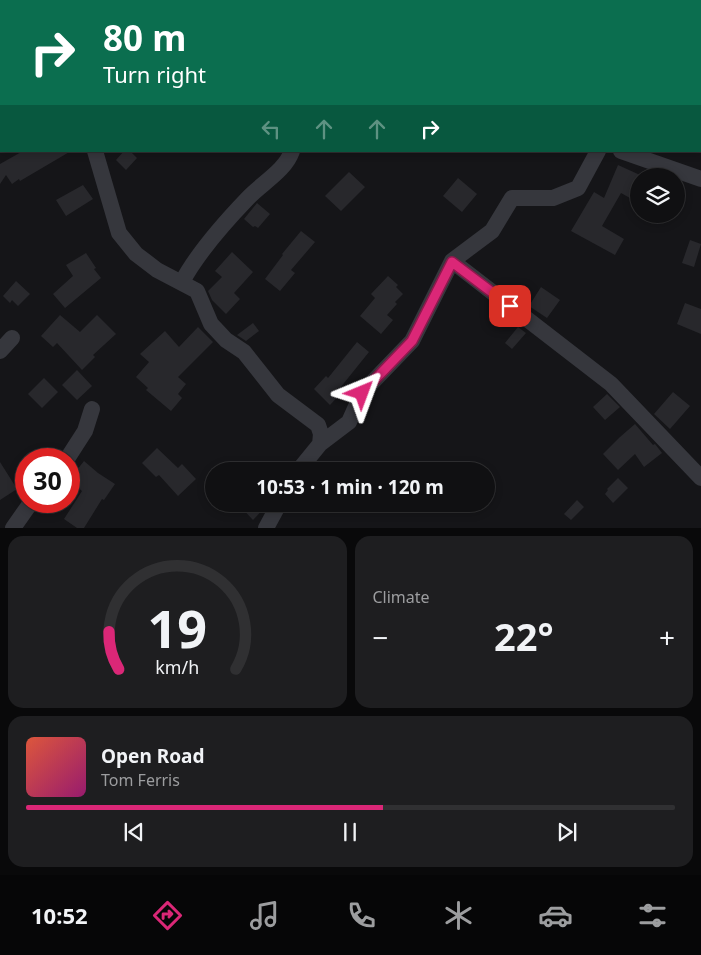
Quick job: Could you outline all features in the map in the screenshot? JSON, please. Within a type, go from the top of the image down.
[{"type":"street","points":[[95,152],[119,234],[136,254],[157,270],[197,291],[211,324],[226,340],[244,352],[278,395],[318,425],[321,434],[320,444]]},
{"type":"street","points":[[182,282],[192,264],[248,197],[289,161],[292,152]]},
{"type":"street","points":[[305,462],[320,444],[349,422],[362,393],[412,341],[452,262],[492,232],[512,198],[553,198],[578,188],[597,152]]},
{"type":"street","points":[[624,152],[701,179]]},
{"type":"street","points":[[452,262],[611,384],[701,478]]},
{"type":"street","points":[[0,351],[12,338]]},
{"type":"street","points":[[74,448],[85,431],[92,408]]},
{"type":"street","points":[[266,528],[275,512]]},
{"type":"street","points":[[13,528],[24,513]]},
{"type":"building","points":[[21,152],[69,152],[12,184],[6,175],[0,184],[0,164]]},
{"type":"building","points":[[123,152],[131,152],[137,158],[126,170],[116,160]]},
{"type":"building","points":[[618,165],[630,170],[630,198],[621,193],[602,226],[624,239],[615,255],[571,231],[594,192],[604,198]]},
{"type":"building","points":[[349,172],[365,187],[341,211],[325,196]]},
{"type":"building","points":[[458,178],[477,194],[462,212],[443,196]]},
{"type":"building","points":[[83,185],[93,199],[66,216],[56,200]]},
{"type":"building","points":[[257,203],[270,214],[258,228],[253,227],[244,219]]},
{"type":"building","points":[[301,231],[315,242],[291,270],[295,273],[280,291],[265,279]]},
{"type":"building","points":[[690,240],[701,244],[694,267],[682,263]]},
{"type":"building","points":[[232,252],[253,272],[234,293],[240,299],[226,314],[212,300],[208,291],[222,277],[215,271]]},
{"type":"building","points":[[86,253],[101,278],[65,308],[53,294],[73,276],[66,265]]},
{"type":"building","points":[[388,276],[398,285],[396,287],[403,294],[395,302],[397,304],[387,315],[393,320],[381,334],[360,316],[375,298],[371,294]]},
{"type":"building","points":[[16,281],[30,294],[18,306],[12,300],[10,303],[3,296]]},
{"type":"building","points":[[541,287],[560,300],[547,318],[529,306]]},
{"type":"building","points":[[685,303],[701,309],[701,334],[677,324]]},
{"type":"building","points":[[60,315],[80,332],[97,315],[116,334],[93,355],[95,357],[82,370],[57,343],[53,347],[41,336]]},
{"type":"building","points":[[253,323],[259,331],[246,341],[237,335]]},
{"type":"building","points":[[198,327],[213,342],[178,377],[186,384],[178,394],[182,398],[171,411],[146,390],[148,388],[136,377],[149,362],[140,354],[165,331],[179,347]]},
{"type":"building","points":[[518,327],[526,333],[512,349],[505,343]]},
{"type":"building","points":[[357,342],[369,352],[340,388],[343,391],[330,405],[314,389],[326,376],[328,378]]},
{"type":"building","points":[[77,370],[92,386],[77,400],[62,385]]},
{"type":"building","points":[[44,378],[58,392],[42,408],[28,394]]},
{"type":"building","points":[[673,392],[690,406],[670,429],[654,414]]},
{"type":"building","points":[[607,394],[620,407],[605,420],[593,407]]},
{"type":"building","points":[[635,424],[662,453],[644,467],[635,454],[618,470],[603,454]]},
{"type":"building","points":[[157,448],[178,468],[182,464],[196,479],[178,496],[159,475],[156,477],[142,463]]},
{"type":"building","points":[[84,461],[115,484],[104,500],[102,499],[84,528],[77,528],[64,519],[68,513],[80,513],[80,494],[82,491],[80,489],[80,466]]},
{"type":"building","points":[[0,462],[15,486],[15,490],[0,500]]},
{"type":"building","points":[[618,478],[628,488],[613,503],[605,494],[607,489]]},
{"type":"building","points":[[577,500],[584,507],[571,520],[564,514]]},
{"type":"building","points":[[246,512],[260,512],[253,520]]},
{"type":"route","points":[[362,393],[412,341],[452,262],[510,306]]}]
